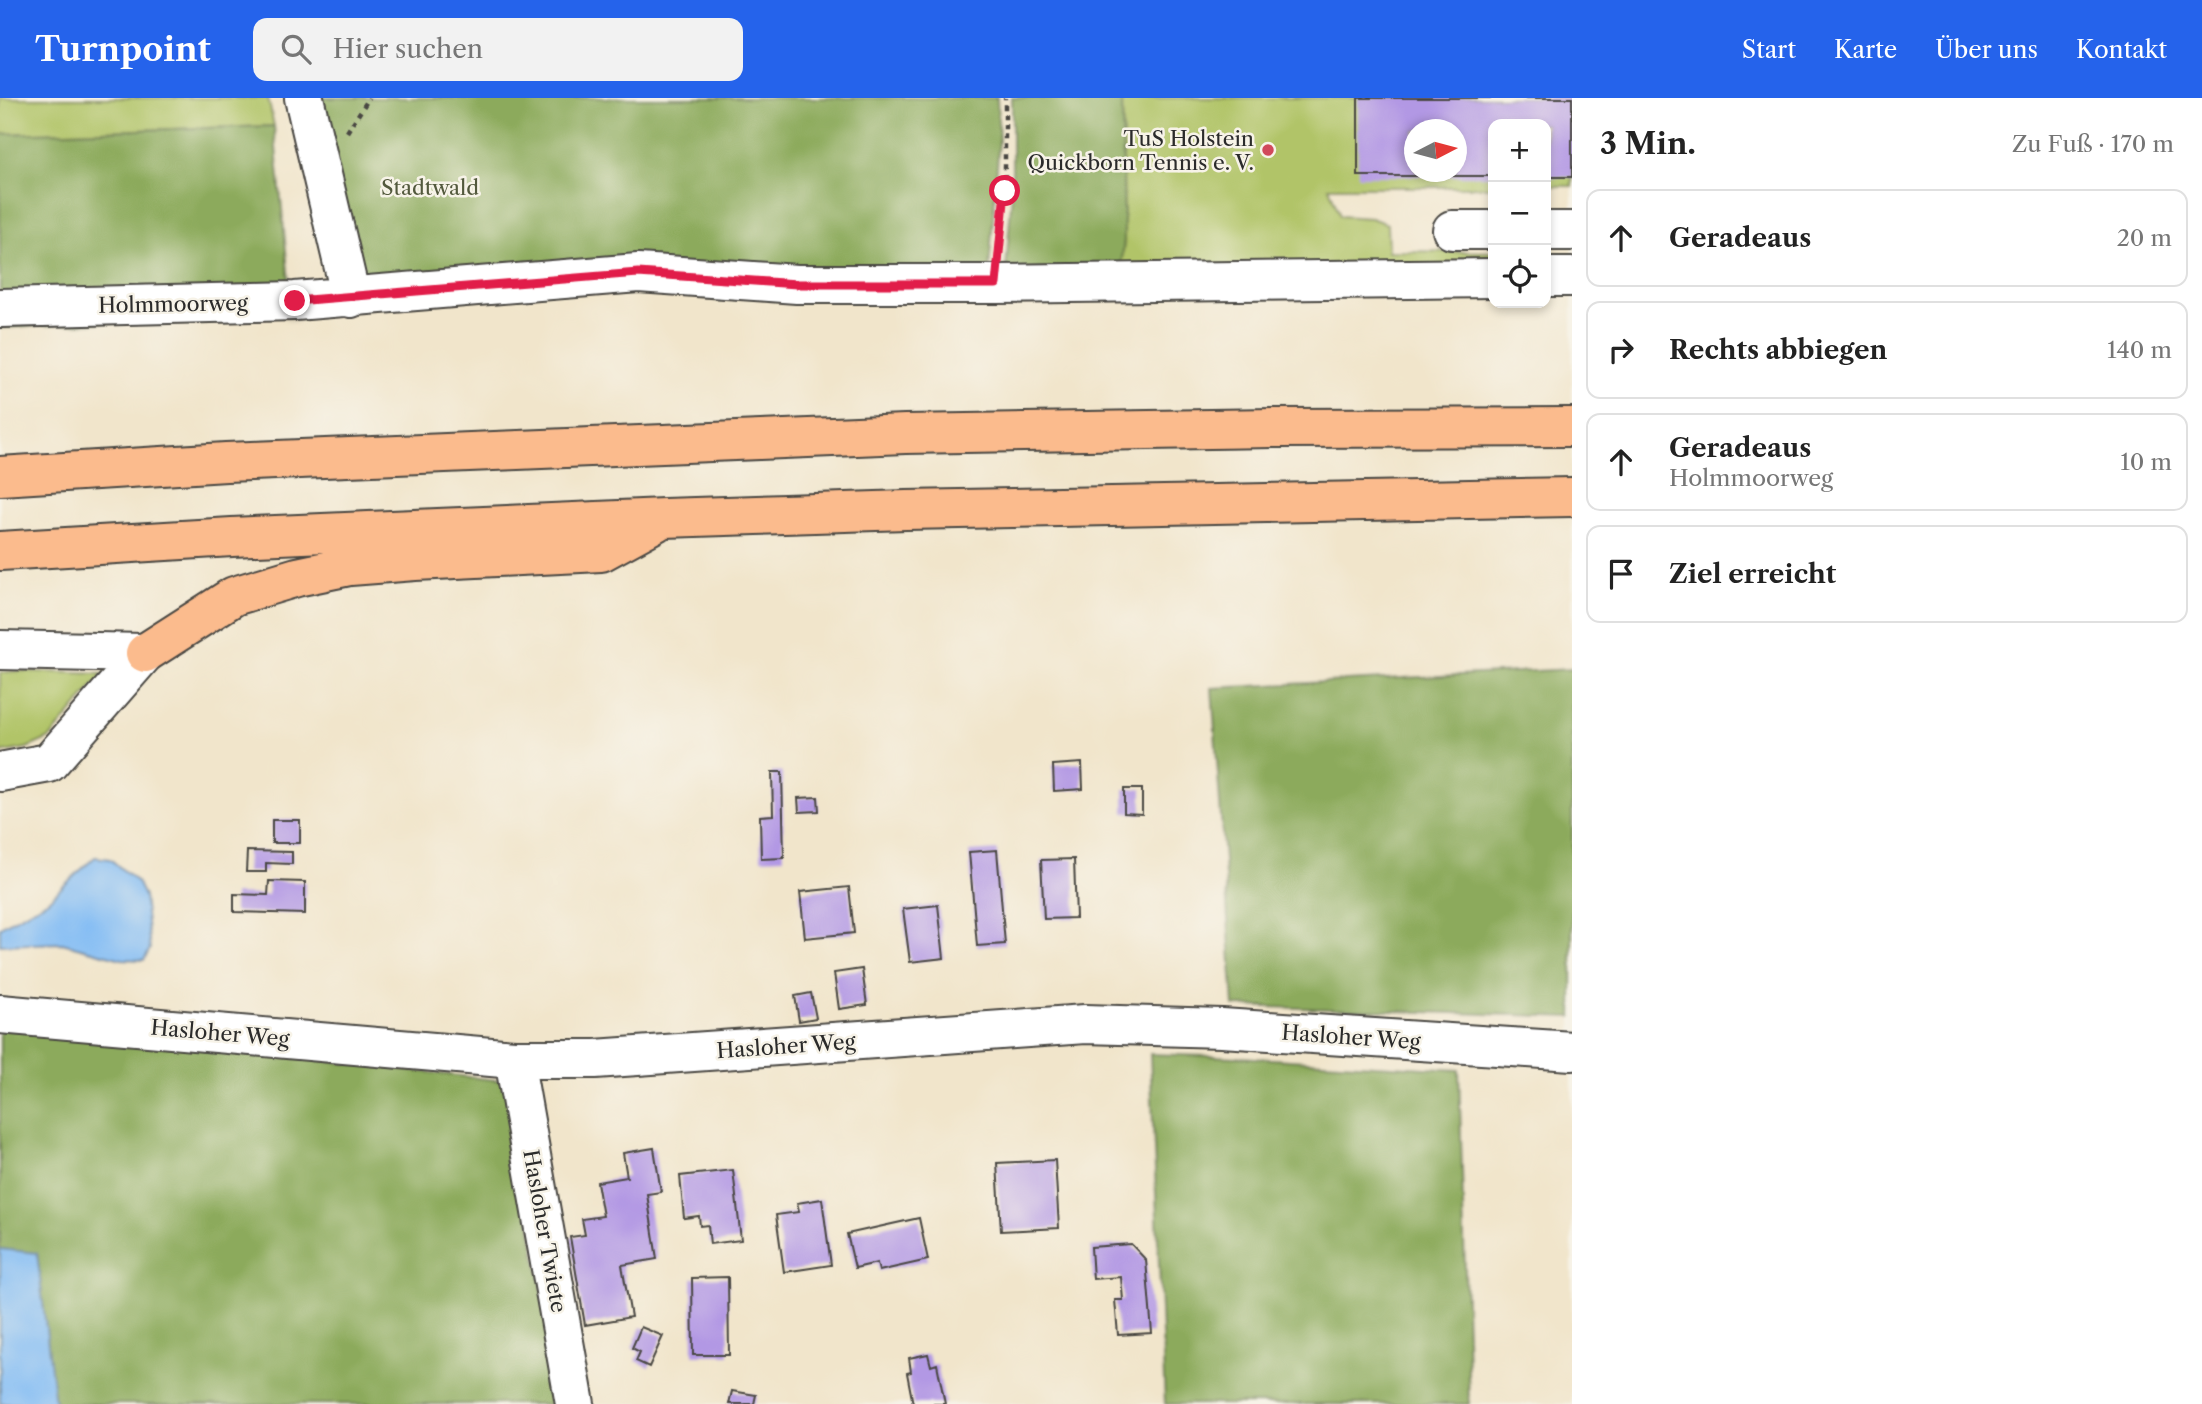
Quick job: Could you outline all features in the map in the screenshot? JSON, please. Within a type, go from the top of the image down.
[{"type":"highway","points":[[4,474],[905,434],[1273,428],[1572,428]]},
{"type":"highway","points":[[0,551],[232,537],[664,518],[1572,497]]},
{"type":"highway","points":[[145,653],[234,596],[297,577],[350,566],[601,552],[664,518]]},
{"type":"street","points":[[304,98],[351,298]]},
{"type":"street","points":[[1452,230],[1488,230]]},
{"type":"street","points":[[1551,230],[1572,231]]},
{"type":"street","name":"Holmmoorweg","points":[[0,309],[351,298],[638,273],[797,284],[1488,278]]},
{"type":"street","points":[[1551,277],[1572,277]]},
{"type":"street","points":[[0,650],[145,653]]},
{"type":"street","points":[[0,772],[49,763],[145,653]]},
{"type":"street","name":"Hasloher Weg","points":[[0,1014],[514,1059],[595,1059],[1085,1024],[1222,1028],[1572,1051]]},
{"type":"street","name":"Hasloher Twiete","points":[[514,1059],[575,1404]]},
{"type":"path","points":[[996,284],[1005,191],[1004,98]]},
{"type":"green space","points":[[0,98],[268,98],[274,126],[0,134]]},
{"type":"green space","name":"Stadtwald","points":[[322,98],[997,98],[999,141],[989,270],[357,283]]},
{"type":"green space","points":[[1012,98],[1122,98],[1124,240],[1121,269],[1006,269],[1012,191]]},
{"type":"green space","name":"TuS Holstein Quickborn Tennis e. V.","points":[[1122,98],[1572,98],[1572,186],[1551,186],[1551,119],[1488,119],[1488,187],[1329,187],[1340,216],[1371,218],[1387,224],[1388,251],[1488,252],[1488,268],[1121,269],[1124,240]]},
{"type":"green space","points":[[274,126],[292,313],[0,328],[0,134]]},
{"type":"green space","points":[[1572,669],[1572,1017],[1234,1006],[1212,688]]},
{"type":"green space","points":[[15,671],[104,674],[50,738],[27,748],[0,753],[0,673]]},
{"type":"green space","points":[[0,1025],[505,1081],[562,1404],[55,1404],[37,1254],[0,1249]]},
{"type":"green space","points":[[1150,1054],[1459,1070],[1469,1404],[1165,1404]]},
{"type":"water","points":[[95,857],[110,859],[137,882],[144,896],[150,949],[144,960],[122,959],[62,943],[0,945],[0,927],[47,901]]},
{"type":"water","points":[[0,1249],[37,1253],[55,1404],[0,1404]]},
{"type":"building","points":[[1358,98],[1572,98],[1572,177],[1551,177],[1551,119],[1488,119],[1488,176],[1467,176],[1467,119],[1404,119],[1404,176],[1358,176]]},
{"type":"building","points":[[1082,763],[1083,789],[1054,791],[1053,765]]},
{"type":"building","points":[[772,772],[782,772],[784,858],[761,859],[760,816],[773,815]]},
{"type":"building","points":[[1124,789],[1142,789],[1142,814],[1124,813]]},
{"type":"building","points":[[818,797],[819,811],[799,812],[798,798]]},
{"type":"building","points":[[272,820],[300,820],[300,843],[272,843]]},
{"type":"building","points":[[997,850],[1005,944],[977,946],[969,852]]},
{"type":"building","points":[[247,851],[292,852],[292,864],[266,863],[266,872],[246,872]]},
{"type":"building","points":[[1074,859],[1076,918],[1044,919],[1041,860]]},
{"type":"building","points":[[269,881],[305,882],[305,914],[234,912],[234,894],[268,895]]},
{"type":"building","points":[[849,887],[854,933],[805,938],[800,892]]},
{"type":"building","points":[[938,905],[944,958],[910,962],[903,909]]},
{"type":"building","points":[[862,969],[867,1005],[839,1009],[834,973]]},
{"type":"building","points":[[811,993],[816,1018],[799,1021],[795,996]]},
{"type":"building","points":[[654,1148],[661,1192],[647,1194],[657,1259],[622,1265],[631,1317],[585,1325],[570,1237],[585,1235],[582,1219],[603,1216],[597,1182],[627,1177],[623,1153]]},
{"type":"building","points":[[1055,1160],[1059,1228],[1001,1231],[997,1163]]},
{"type":"building","points":[[733,1170],[741,1240],[710,1244],[708,1225],[700,1226],[699,1216],[684,1218],[680,1176]]},
{"type":"building","points":[[822,1199],[831,1265],[784,1272],[776,1215],[799,1212],[797,1203]]},
{"type":"building","points":[[919,1218],[928,1260],[879,1271],[877,1263],[855,1268],[847,1234]]},
{"type":"building","points":[[1131,1244],[1146,1260],[1152,1333],[1118,1335],[1115,1300],[1123,1300],[1121,1277],[1093,1279],[1091,1247]]},
{"type":"building","points":[[728,1277],[729,1355],[693,1355],[692,1278]]},
{"type":"building","points":[[641,1327],[663,1336],[649,1367],[636,1361],[640,1352],[632,1348]]},
{"type":"building","points":[[928,1354],[931,1366],[937,1364],[945,1404],[913,1404],[907,1373],[911,1372],[909,1358]]},
{"type":"building","points":[[732,1391],[756,1395],[754,1404],[729,1404]]},
{"type":"place","name":"TuS Holstein Quickborn Tennis e. V.","points":[[1268,150]]},
{"type":"route","points":[[295,301],[638,273],[797,284],[996,284],[1005,191]]}]
